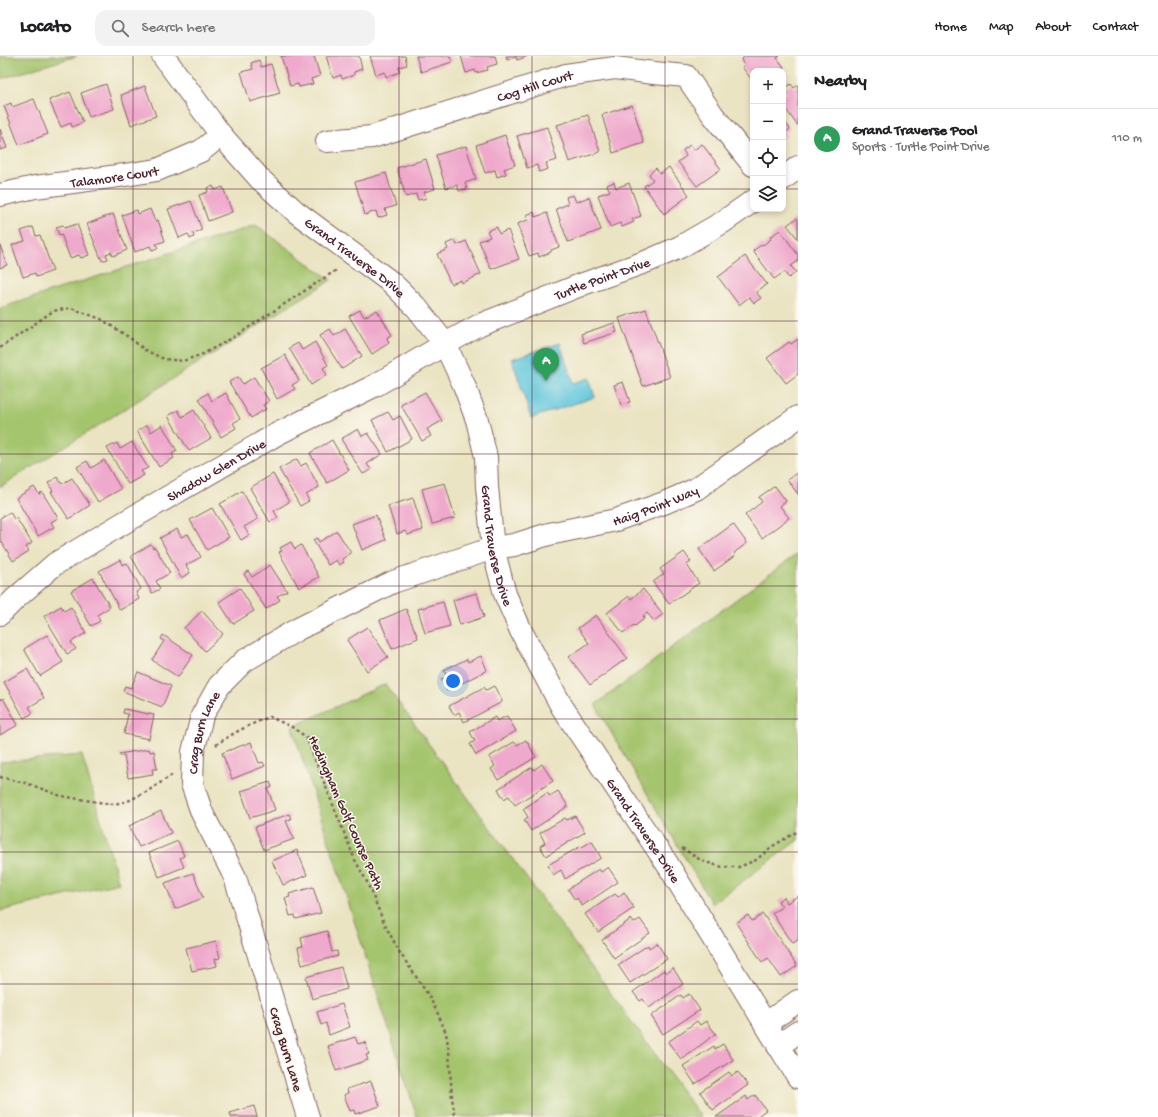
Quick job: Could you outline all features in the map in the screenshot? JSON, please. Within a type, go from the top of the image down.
[{"type":"street","name":"Grand Traverse Drive","points":[[163,56],[221,135],[260,179],[296,212],[392,283],[417,308],[444,344],[464,385],[477,420],[486,457],[493,548],[505,594],[521,631],[562,707],[668,865],[798,1077]]},
{"type":"street","name":"Cog Hill Court","points":[[327,141],[372,137],[566,76],[615,68],[686,76],[713,115],[750,161]]},
{"type":"street","name":"Talamore Court","points":[[0,194],[35,187],[157,170],[201,151],[221,135]]},
{"type":"street","points":[[786,177],[798,167]]},
{"type":"street","name":"Turtle Point Drive","points":[[444,344],[480,325],[583,284],[648,261],[680,247],[723,222],[750,203]]},
{"type":"street","name":"Shadow Glen Drive","points":[[0,614],[55,564],[277,434],[376,385],[444,344]]},
{"type":"street","name":"Haig Point Way","points":[[493,548],[514,545],[549,534],[616,520],[664,503],[696,489],[798,417]]},
{"type":"street","name":"Crag Burn Lane","points":[[308,1117],[235,877],[202,813],[192,784],[193,752],[202,716],[219,686],[244,661],[298,629],[393,582],[493,548]]},
{"type":"street","points":[[765,1024],[798,1001]]},
{"type":"street","points":[[778,1046],[798,1032]]},
{"type":"path","points":[[0,348],[53,311],[71,308],[101,319],[145,350],[164,359],[183,361],[203,354],[234,337],[340,267]]},
{"type":"path","name":"Hedingham Golf Course Path","points":[[0,777],[29,784],[61,796],[114,804],[128,801],[148,791],[230,735],[255,722],[270,717],[292,727],[306,737],[343,826],[355,860],[366,880],[385,925],[400,953],[429,996],[446,1033],[449,1051],[452,1098],[456,1117]]},
{"type":"path","points":[[678,844],[702,861],[722,867],[739,867],[756,860],[773,846],[798,831]]},
{"type":"green space","points":[[0,56],[77,56],[0,79]]},
{"type":"green space","points":[[256,225],[331,280],[0,487],[0,308]]},
{"type":"green space","points":[[798,553],[798,840],[712,904],[595,705]]},
{"type":"green space","points":[[385,684],[701,1117],[417,1117],[292,727]]},
{"type":"green space","points":[[82,755],[119,883],[0,911],[0,762]]},
{"type":"water","points":[[560,343],[573,383],[589,378],[595,397],[531,418],[512,359]]},
{"type":"building","points":[[281,56],[314,56],[320,76],[311,79],[313,84],[299,87],[298,84],[290,86]]},
{"type":"building","points":[[326,56],[359,56],[362,69],[354,72],[354,75],[342,79],[341,75],[333,78]]},
{"type":"building","points":[[370,56],[405,56],[407,65],[399,67],[400,72],[386,77],[385,72],[376,75]]},
{"type":"building","points":[[416,56],[450,56],[452,62],[421,72]]},
{"type":"building","points":[[461,56],[495,56],[497,64],[487,67],[488,70],[476,73],[475,70],[466,73]]},
{"type":"building","points":[[506,56],[528,56],[517,60],[516,57],[507,60]]},
{"type":"building","points":[[745,56],[780,56],[777,58],[784,67],[750,68],[750,77],[742,67],[744,65],[741,60]]},
{"type":"building","points":[[259,60],[261,67],[271,64],[280,93],[250,102],[241,72],[253,69],[251,63]]},
{"type":"building","points":[[106,84],[114,109],[89,117],[81,93]]},
{"type":"building","points":[[791,84],[794,88],[798,85],[797,125],[786,109],[786,88]]},
{"type":"building","points":[[145,86],[156,116],[131,125],[121,95]]},
{"type":"building","points":[[70,92],[83,122],[72,127],[71,123],[61,127],[49,100]]},
{"type":"building","points":[[34,99],[48,134],[19,145],[4,106],[11,103],[12,107]]},
{"type":"building","points":[[632,105],[644,143],[613,153],[602,115]]},
{"type":"building","points":[[588,115],[600,152],[569,162],[557,125]]},
{"type":"building","points":[[786,123],[790,129],[786,132]]},
{"type":"building","points":[[547,127],[557,160],[546,163],[548,169],[539,172],[537,165],[527,168],[517,136]]},
{"type":"building","points":[[0,129],[7,148],[0,150]]},
{"type":"building","points":[[505,135],[515,165],[504,169],[506,174],[497,177],[495,170],[485,173],[476,145]]},
{"type":"building","points":[[702,144],[721,169],[697,186],[678,162],[686,156],[683,150],[690,145],[694,150]]},
{"type":"building","points":[[466,146],[476,179],[465,183],[467,189],[459,191],[457,185],[446,188],[436,155]]},
{"type":"building","points":[[426,159],[435,189],[424,192],[426,198],[423,199],[418,200],[416,194],[406,197],[397,168]]},
{"type":"building","points":[[669,167],[689,195],[664,214],[644,186],[653,180],[649,174],[656,168],[660,174]]},
{"type":"building","points":[[386,173],[396,206],[385,209],[387,215],[378,218],[376,211],[365,215],[355,182]]},
{"type":"building","points":[[614,182],[616,188],[629,183],[641,216],[632,219],[634,222],[622,227],[620,223],[610,227],[598,195],[610,191],[607,185]]},
{"type":"building","points":[[213,186],[215,190],[223,187],[232,212],[208,221],[199,195],[208,192],[207,188]]},
{"type":"building","points":[[573,195],[576,202],[589,197],[601,230],[568,242],[556,209],[568,204],[566,197]]},
{"type":"building","points":[[191,201],[202,230],[193,233],[194,237],[190,239],[188,234],[179,238],[168,209]]},
{"type":"building","points":[[150,209],[155,221],[158,220],[165,241],[156,244],[158,248],[152,250],[150,246],[135,252],[122,215],[137,210],[138,214]]},
{"type":"building","points":[[534,212],[535,217],[547,213],[559,247],[539,257],[538,253],[529,256],[517,224],[528,220],[526,215]]},
{"type":"building","points":[[113,214],[127,250],[113,256],[111,252],[106,254],[108,259],[102,261],[87,224]]},
{"type":"building","points":[[797,218],[798,220],[798,239],[787,225]]},
{"type":"building","points":[[77,224],[89,255],[81,258],[79,255],[70,258],[61,234],[59,235],[56,227],[63,225],[64,228]]},
{"type":"building","points":[[33,227],[36,236],[40,235],[53,271],[36,277],[35,273],[23,277],[12,245],[25,241],[21,231]]},
{"type":"building","points":[[497,227],[499,234],[508,230],[519,259],[491,269],[479,241],[490,237],[487,231]]},
{"type":"building","points":[[780,230],[798,255],[798,261],[791,266],[796,272],[789,278],[784,272],[774,279],[753,251],[771,239],[770,237]]},
{"type":"building","points":[[455,240],[457,245],[466,241],[481,274],[462,283],[461,280],[451,284],[437,254],[448,249],[446,244]]},
{"type":"building","points":[[0,245],[7,265],[0,268]]},
{"type":"building","points":[[745,256],[767,284],[756,292],[761,298],[754,303],[749,297],[739,305],[718,277]]},
{"type":"building","points":[[646,309],[670,377],[643,386],[619,318]]},
{"type":"building","points":[[360,310],[364,317],[377,310],[392,335],[387,338],[389,343],[372,354],[349,316]]},
{"type":"building","points":[[614,323],[617,332],[584,343],[581,334]]},
{"type":"building","points":[[330,329],[334,336],[345,329],[362,356],[342,369],[320,335]]},
{"type":"building","points":[[798,339],[798,374],[786,383],[767,358],[789,342],[791,344]]},
{"type":"building","points":[[315,342],[328,365],[323,368],[327,375],[311,385],[289,348],[298,343],[302,350]]},
{"type":"building","points":[[285,355],[299,381],[292,385],[295,389],[277,399],[261,368]]},
{"type":"building","points":[[238,377],[243,384],[254,377],[269,401],[263,405],[266,409],[251,418],[229,382]]},
{"type":"building","points":[[623,382],[630,402],[621,405],[614,385]]},
{"type":"building","points":[[425,392],[442,421],[427,429],[431,436],[422,441],[401,405]]},
{"type":"building","points":[[208,393],[212,401],[226,393],[240,419],[233,423],[236,428],[221,437],[199,399]]},
{"type":"building","points":[[178,410],[182,417],[194,410],[211,438],[189,451],[168,416]]},
{"type":"building","points":[[388,412],[393,420],[400,416],[412,439],[388,452],[372,420]]},
{"type":"building","points":[[147,425],[151,432],[162,425],[177,451],[172,454],[174,458],[159,467],[137,431]]},
{"type":"building","points":[[358,429],[362,436],[368,433],[382,454],[367,464],[371,470],[363,474],[341,439]]},
{"type":"building","points":[[332,440],[349,470],[327,483],[310,453]]},
{"type":"building","points":[[132,442],[148,468],[141,471],[144,475],[128,484],[107,448],[117,443],[120,449]]},
{"type":"building","points":[[297,459],[301,466],[306,463],[319,487],[306,495],[309,501],[300,506],[279,469]]},
{"type":"building","points":[[104,460],[121,489],[98,502],[77,467],[87,461],[91,468]]},
{"type":"building","points":[[798,472],[798,494],[787,480]]},
{"type":"building","points":[[273,474],[289,502],[274,511],[278,518],[270,522],[250,488]]},
{"type":"building","points":[[57,477],[62,484],[72,478],[90,505],[69,519],[51,492],[53,491],[48,483]]},
{"type":"building","points":[[445,483],[455,518],[432,524],[422,489]]},
{"type":"building","points":[[775,486],[786,501],[780,506],[789,518],[762,538],[745,515],[762,502],[759,497]]},
{"type":"building","points":[[34,487],[39,494],[42,492],[58,518],[51,522],[54,527],[38,536],[16,498]]},
{"type":"building","points":[[242,491],[258,519],[244,527],[249,535],[241,540],[220,504]]},
{"type":"building","points":[[413,498],[423,530],[407,535],[405,531],[397,534],[388,506]]},
{"type":"building","points":[[212,508],[229,537],[207,550],[190,520]]},
{"type":"building","points":[[10,512],[14,519],[16,518],[32,543],[26,547],[29,551],[13,561],[0,539],[0,518]]},
{"type":"building","points":[[376,515],[386,540],[362,550],[352,524]]},
{"type":"building","points":[[733,524],[747,543],[734,553],[736,555],[714,571],[699,549]]},
{"type":"building","points":[[177,529],[181,537],[188,534],[201,557],[186,565],[190,573],[181,578],[160,538]]},
{"type":"building","points":[[337,531],[351,553],[342,559],[344,562],[339,565],[336,560],[328,565],[313,540],[317,538],[319,542]]},
{"type":"building","points":[[291,542],[295,549],[301,545],[319,577],[299,588],[279,552],[282,551],[280,548]]},
{"type":"building","points":[[151,544],[153,548],[155,547],[170,573],[156,581],[160,589],[152,593],[131,556]]},
{"type":"building","points":[[684,552],[691,562],[687,565],[699,583],[669,604],[653,582],[664,574],[660,569]]},
{"type":"building","points":[[120,560],[122,565],[127,563],[141,589],[136,592],[139,599],[120,610],[99,571]]},
{"type":"building","points":[[270,565],[287,591],[277,596],[280,600],[266,609],[244,574],[248,571],[252,577]]},
{"type":"building","points":[[93,578],[110,607],[97,615],[100,621],[91,626],[71,591]]},
{"type":"building","points":[[240,588],[254,611],[233,624],[219,602]]},
{"type":"building","points":[[643,589],[663,614],[654,621],[647,613],[643,616],[645,618],[623,633],[607,613],[629,596],[631,599]]},
{"type":"building","points":[[477,593],[484,617],[460,625],[453,600]]},
{"type":"building","points":[[443,602],[450,626],[425,633],[418,609]]},
{"type":"building","points":[[61,606],[64,611],[71,607],[86,633],[71,642],[76,649],[67,654],[44,616]]},
{"type":"building","points":[[406,609],[418,638],[392,649],[380,620]]},
{"type":"building","points":[[202,611],[223,634],[205,651],[184,628]]},
{"type":"building","points":[[596,615],[627,658],[590,685],[569,657],[589,643],[578,628]]},
{"type":"building","points":[[367,627],[388,657],[367,671],[347,640]]},
{"type":"building","points":[[47,635],[63,662],[40,676],[24,649]]},
{"type":"building","points":[[163,635],[193,655],[178,677],[152,660],[164,641],[161,639]]},
{"type":"building","points":[[481,656],[487,670],[447,691],[441,679],[447,677],[444,670],[467,659],[468,662]]},
{"type":"building","points":[[27,669],[44,698],[29,707],[33,713],[24,718],[4,682]]},
{"type":"building","points":[[138,672],[171,686],[162,707],[123,691],[125,686],[131,688]]},
{"type":"building","points":[[494,686],[502,702],[464,722],[459,712],[454,715],[449,706],[484,687],[486,690]]},
{"type":"building","points":[[0,698],[1,700],[3,698],[18,725],[0,735]]},
{"type":"building","points":[[124,709],[154,715],[149,739],[124,734],[128,714],[123,713]]},
{"type":"building","points":[[507,716],[516,731],[476,755],[470,744],[475,741],[470,732],[495,717],[497,721]]},
{"type":"building","points":[[526,740],[536,757],[498,780],[491,769],[495,766],[489,757],[514,742],[517,745]]},
{"type":"building","points":[[251,742],[259,763],[263,762],[265,766],[232,779],[222,753]]},
{"type":"building","points":[[149,749],[150,752],[154,751],[157,769],[152,769],[153,774],[128,778],[124,755],[120,756],[119,754]]},
{"type":"building","points":[[542,764],[553,781],[515,805],[509,796],[504,799],[498,789],[532,767],[534,770]]},
{"type":"building","points":[[270,782],[272,787],[268,789],[275,810],[250,818],[241,791]]},
{"type":"building","points":[[558,791],[568,806],[531,831],[524,820],[528,817],[523,809],[547,793],[550,796]]},
{"type":"building","points":[[161,811],[171,833],[139,847],[129,826]]},
{"type":"building","points":[[289,814],[291,819],[286,821],[294,839],[264,850],[255,827]]},
{"type":"building","points":[[575,816],[585,832],[546,856],[540,846],[545,843],[540,833],[565,818],[567,820]]},
{"type":"building","points":[[178,841],[184,856],[180,858],[184,867],[159,877],[149,853]]},
{"type":"building","points":[[592,841],[601,858],[565,879],[561,870],[553,875],[548,865]]},
{"type":"building","points":[[297,850],[307,875],[283,885],[272,861]]},
{"type":"building","points":[[608,867],[618,882],[582,906],[577,898],[575,900],[568,889],[599,869],[601,872]]},
{"type":"building","points":[[193,873],[203,898],[175,909],[165,883]]},
{"type":"building","points":[[313,887],[321,913],[296,919],[295,915],[290,916],[285,898],[290,897],[289,894]]},
{"type":"building","points":[[624,892],[634,908],[598,932],[585,914],[615,894],[618,897]]},
{"type":"building","points":[[798,896],[798,941],[792,944],[772,913],[782,907],[778,901],[784,897],[787,903]]},
{"type":"building","points":[[763,914],[797,966],[781,977],[768,958],[762,962],[736,923],[748,915],[752,921]]},
{"type":"building","points":[[631,919],[634,923],[640,919],[650,933],[614,958],[602,940]]},
{"type":"building","points":[[327,931],[332,952],[337,951],[338,956],[302,965],[298,948],[303,947],[301,938]]},
{"type":"building","points":[[216,941],[220,958],[215,959],[217,966],[192,971],[186,948]]},
{"type":"building","points":[[657,943],[667,959],[630,983],[618,965],[648,945],[649,948]]},
{"type":"building","points":[[341,967],[347,989],[312,999],[306,977]]},
{"type":"building","points":[[673,968],[683,984],[649,1008],[643,999],[640,1001],[633,992],[664,970],[666,973]]},
{"type":"building","points":[[689,994],[700,1010],[663,1034],[651,1016],[681,995],[683,998]]},
{"type":"building","points":[[342,1004],[350,1027],[329,1035],[326,1023],[321,1025],[317,1012]]},
{"type":"building","points":[[697,1021],[700,1025],[706,1021],[716,1034],[681,1059],[668,1042]]},
{"type":"building","points":[[355,1037],[358,1044],[365,1042],[369,1054],[366,1055],[368,1060],[336,1071],[328,1046]]},
{"type":"building","points":[[723,1044],[733,1060],[695,1084],[683,1066],[714,1046],[715,1049]]},
{"type":"building","points":[[729,1072],[732,1076],[738,1072],[748,1085],[713,1110],[700,1092]]},
{"type":"building","points":[[371,1081],[380,1106],[355,1114],[354,1110],[350,1111],[344,1095],[348,1093],[347,1089]]},
{"type":"building","points":[[755,1095],[766,1110],[756,1117],[716,1117],[746,1096],[748,1100]]},
{"type":"building","points":[[254,1106],[257,1117],[231,1117],[230,1113]]},
{"type":"place","name":"Grand Traverse Pool","points":[[546,381]]}]
